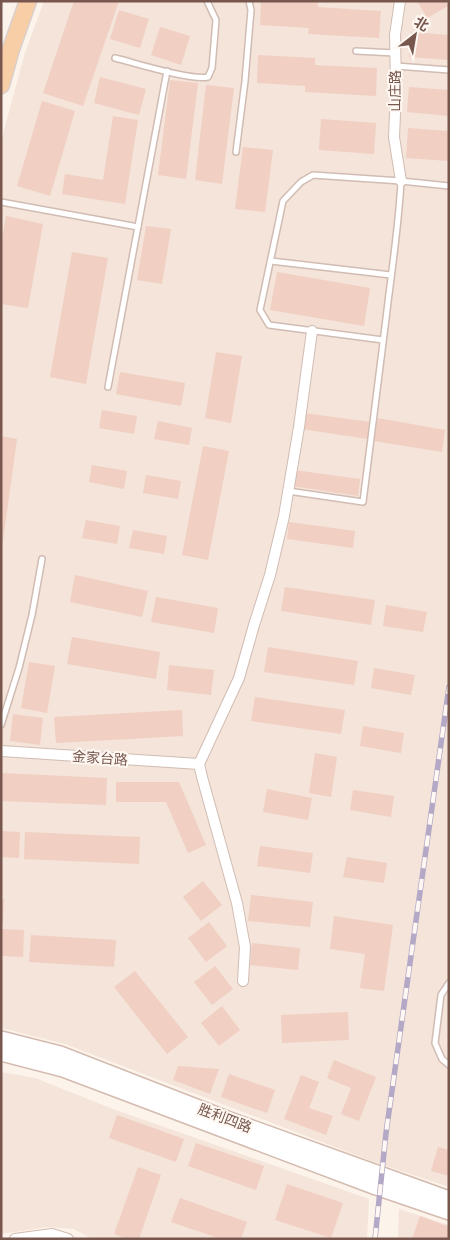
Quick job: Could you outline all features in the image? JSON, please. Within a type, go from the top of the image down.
[{"type":"main road","points":[[1,85],[28,1]]},
{"type":"main road","name":"胜利四路","points":[[1,1039],[60,1054],[227,1119],[449,1199]]},
{"type":"main road","name":"胜利四路","points":[[1,1053],[62,1069],[449,1212]]},
{"type":"street","name":"山庄路","points":[[400,1],[395,35],[394,137],[401,181]]},
{"type":"street","points":[[243,981],[245,947],[237,903],[199,764],[239,678],[270,574],[288,491],[312,331]]},
{"type":"street","name":"金家台路","points":[[1,751],[199,764]]},
{"type":"street","points":[[15,1239],[52,1234],[68,1239]]},
{"type":"lane","points":[[115,58],[167,71],[202,78],[208,77],[212,68],[216,20],[207,1]]},
{"type":"lane","points":[[236,152],[245,81],[251,10],[249,1]]},
{"type":"lane","points":[[356,52],[395,53]]},
{"type":"lane","points":[[396,66],[449,70]]},
{"type":"lane","points":[[108,387],[167,71]]},
{"type":"lane","points":[[383,340],[269,324],[260,310],[283,200],[301,182],[313,175],[449,186]]},
{"type":"lane","points":[[288,491],[363,502],[401,181]]},
{"type":"lane","points":[[1,202],[138,227]]},
{"type":"lane","points":[[270,261],[391,275]]},
{"type":"lane","points":[[1,725],[19,668],[32,615],[42,559]]},
{"type":"lane","points":[[449,983],[441,995],[435,1043],[442,1059],[449,1065]]},
{"type":"shaded area","points":[[44,1],[449,1],[449,1187],[369,1160],[65,1044],[1,1028],[1,141],[25,53]]},
{"type":"shaded area","points":[[1,1072],[35,1078],[113,1109],[369,1199],[367,1239],[92,1239],[74,1229],[47,1227],[1,1234]]},
{"type":"shaded area","points":[[399,1209],[449,1225],[449,1239],[398,1239]]},
{"type":"building","points":[[74,1],[119,1],[83,106],[43,93]]},
{"type":"building","points":[[261,1],[318,1],[318,7],[381,11],[379,38],[308,34],[309,28],[260,25]]},
{"type":"building","points":[[417,1],[445,1],[448,6],[427,18]]},
{"type":"building","points":[[119,10],[149,19],[140,48],[110,39]]},
{"type":"building","points":[[160,27],[190,36],[181,65],[151,55]]},
{"type":"building","points":[[411,32],[449,35],[449,60],[409,57]]},
{"type":"building","points":[[258,55],[315,58],[315,65],[377,68],[376,96],[305,92],[305,86],[257,83]]},
{"type":"building","points":[[100,77],[146,89],[139,115],[94,103]]},
{"type":"building","points":[[170,80],[198,83],[186,179],[158,175]]},
{"type":"building","points":[[206,85],[234,88],[222,184],[195,180]]},
{"type":"building","points":[[409,87],[449,90],[449,116],[407,112]]},
{"type":"building","points":[[42,101],[75,111],[50,196],[17,186]]},
{"type":"building","points":[[113,116],[138,120],[125,204],[62,194],[65,174],[103,180]]},
{"type":"building","points":[[321,119],[376,123],[374,154],[319,150]]},
{"type":"building","points":[[408,128],[449,131],[449,161],[406,158]]},
{"type":"building","points":[[243,147],[273,150],[265,212],[235,209]]},
{"type":"building","points":[[6,216],[43,224],[28,308],[1,304],[1,244]]},
{"type":"building","points":[[146,226],[171,229],[162,284],[137,280]]},
{"type":"building","points":[[72,252],[108,258],[86,384],[50,377]]},
{"type":"building","points":[[277,272],[370,288],[364,326],[270,310]]},
{"type":"building","points":[[216,352],[242,356],[231,423],[205,418]]},
{"type":"building","points":[[120,372],[185,383],[181,406],[116,394]]},
{"type":"building","points":[[102,410],[137,416],[134,434],[99,428]]},
{"type":"building","points":[[304,413],[370,422],[368,439],[301,429]]},
{"type":"building","points":[[378,418],[445,430],[442,452],[374,441]]},
{"type":"building","points":[[158,421],[192,428],[189,445],[154,439]]},
{"type":"building","points":[[1,436],[17,439],[2,548],[1,548]]},
{"type":"building","points":[[203,446],[229,451],[208,560],[182,555]]},
{"type":"building","points":[[92,465],[127,471],[124,489],[89,482]]},
{"type":"building","points":[[294,470],[360,479],[358,496],[292,486]]},
{"type":"building","points":[[146,475],[181,481],[178,499],[143,493]]},
{"type":"building","points":[[86,520],[120,526],[117,544],[82,538]]},
{"type":"building","points":[[289,522],[355,531],[353,548],[287,539]]},
{"type":"building","points":[[133,530],[167,536],[164,554],[129,548]]},
{"type":"building","points":[[75,575],[148,591],[142,617],[70,602]]},
{"type":"building","points":[[285,587],[375,600],[371,625],[281,611]]},
{"type":"building","points":[[156,597],[218,608],[214,633],[151,622]]},
{"type":"building","points":[[386,605],[427,612],[423,632],[383,626]]},
{"type":"building","points":[[72,637],[160,652],[156,679],[67,664]]},
{"type":"building","points":[[268,647],[358,661],[354,685],[264,672]]},
{"type":"building","points":[[29,662],[55,666],[47,713],[21,708]]},
{"type":"building","points":[[169,665],[214,670],[211,695],[167,690]]},
{"type":"building","points":[[374,668],[415,675],[411,695],[371,688]]},
{"type":"building","points":[[255,697],[345,710],[341,734],[251,721]]},
{"type":"building","points":[[182,710],[183,736],[56,743],[54,717]]},
{"type":"building","points":[[13,714],[43,718],[40,745],[10,741]]},
{"type":"building","points":[[363,726],[404,733],[401,753],[360,746]]},
{"type":"building","points":[[315,753],[337,757],[331,797],[309,793]]},
{"type":"building","points":[[1,773],[107,778],[106,805],[1,801]]},
{"type":"building","points":[[116,782],[179,782],[206,845],[188,853],[166,802],[116,802]]},
{"type":"building","points":[[267,789],[312,798],[308,820],[263,812]]},
{"type":"building","points":[[353,790],[394,796],[391,817],[350,810]]},
{"type":"building","points":[[1,831],[20,832],[19,858],[1,857]]},
{"type":"building","points":[[25,832],[140,837],[139,864],[24,859]]},
{"type":"building","points":[[260,846],[313,853],[310,873],[257,866]]},
{"type":"building","points":[[347,857],[387,863],[384,883],[343,877]]},
{"type":"building","points":[[203,881],[222,905],[201,921],[183,897]]},
{"type":"building","points":[[251,895],[313,902],[310,927],[248,921]]},
{"type":"building","points":[[1,899],[4,899],[3,923],[1,923]]},
{"type":"building","points":[[334,916],[393,925],[384,991],[360,988],[365,954],[330,949]]},
{"type":"building","points":[[209,922],[227,946],[206,962],[188,938]]},
{"type":"building","points":[[1,929],[24,930],[23,957],[1,956]]},
{"type":"building","points":[[31,935],[116,940],[114,967],[29,962]]},
{"type":"building","points":[[252,943],[300,948],[298,970],[250,965]]},
{"type":"building","points":[[215,966],[233,989],[212,1005],[194,982]]},
{"type":"building","points":[[135,971],[188,1037],[167,1054],[114,987]]},
{"type":"building","points":[[222,1006],[240,1030],[219,1046],[201,1023]]},
{"type":"building","points":[[348,1012],[349,1040],[282,1043],[281,1015]]},
{"type":"building","points":[[334,1060],[376,1077],[359,1121],[341,1114],[351,1088],[327,1078]]},
{"type":"building","points":[[178,1066],[219,1069],[210,1094],[173,1080]]},
{"type":"building","points":[[229,1074],[275,1090],[267,1113],[221,1097]]},
{"type":"building","points":[[301,1075],[319,1082],[309,1108],[333,1116],[326,1135],[284,1119]]},
{"type":"building","points":[[117,1115],[184,1139],[176,1162],[109,1138]]},
{"type":"building","points":[[196,1143],[264,1166],[256,1190],[188,1166]]},
{"type":"building","points":[[438,1147],[449,1150],[449,1176],[431,1171]]},
{"type":"building","points":[[138,1167],[161,1175],[139,1239],[127,1239],[114,1234]]},
{"type":"building","points":[[287,1184],[343,1203],[331,1238],[275,1220]]},
{"type":"building","points":[[180,1198],[247,1222],[241,1239],[221,1239],[171,1222]]},
{"type":"building","points":[[420,1216],[449,1227],[449,1239],[412,1239]]},
{"type":"railway","points":[[375,1239],[386,1133],[449,687]]}]
